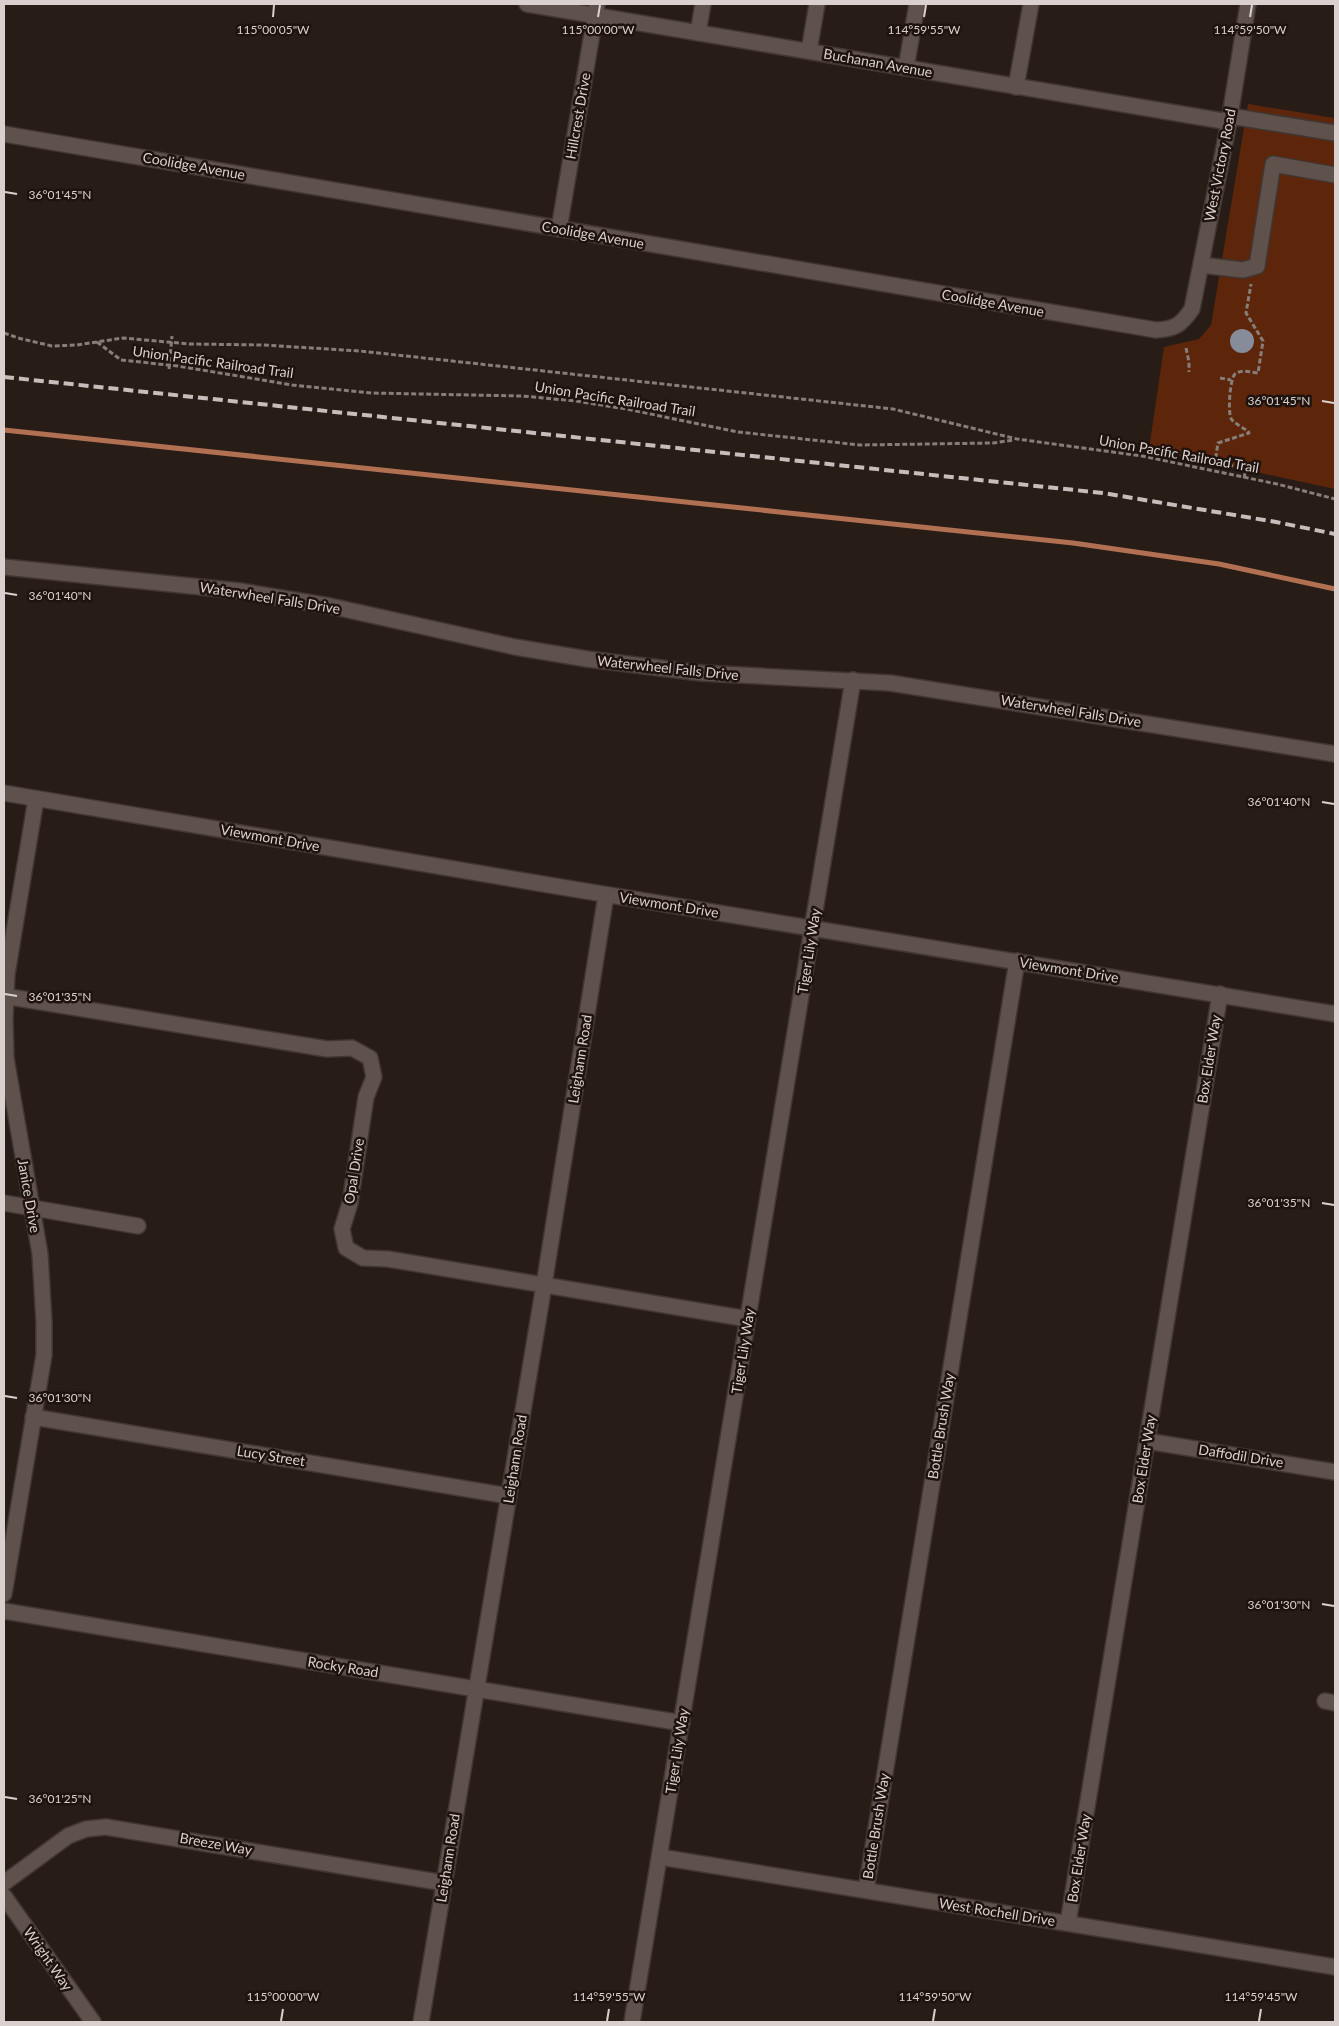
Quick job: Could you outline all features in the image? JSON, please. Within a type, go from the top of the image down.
[{"type":"street","name":"Buchanan Avenue","points":[[527,4],[596,10],[698,33],[906,68],[1229,119],[1335,133]]},
{"type":"street","points":[[698,33],[703,4]]},
{"type":"street","points":[[809,51],[817,4]]},
{"type":"street","points":[[906,68],[917,4]]},
{"type":"street","points":[[1016,86],[1031,4]]},
{"type":"street","name":"West Victory Road","points":[[1182,323],[1192,309],[1229,119],[1248,4]]},
{"type":"street","name":"Hillcrest Drive","points":[[559,229],[596,10]]},
{"type":"street","name":"Coolidge Avenue","points":[[4,134],[1156,330],[1169,329],[1182,323]]},
{"type":"street","points":[[1201,264],[1233,269],[1257,266],[1273,164],[1335,175]]},
{"type":"street","name":"Waterwheel Falls Drive","points":[[4,567],[240,591],[330,606],[515,647],[648,667],[757,676],[890,683],[1335,754]]},
{"type":"street","name":"Tiger Lily Way","points":[[632,2022],[853,680]]},
{"type":"street","name":"Viewmont Drive","points":[[4,793],[606,895],[1335,1014]]},
{"type":"street","name":"Janice Drive","points":[[4,1594],[44,1355],[40,1254],[6,1058],[4,996],[36,799]]},
{"type":"street","name":"Leighann Road","points":[[421,2022],[544,1285],[606,895]]},
{"type":"street","name":"Bottle Brush Way","points":[[866,1890],[1017,961]]},
{"type":"street","name":"Box Elder Way","points":[[1068,1923],[1220,994]]},
{"type":"street","name":"Opal Drive","points":[[4,996],[327,1050],[352,1048],[370,1058],[374,1078],[366,1097],[350,1203],[342,1229],[346,1248],[363,1258],[388,1259],[748,1319]]},
{"type":"street","points":[[4,1203],[138,1226]]},
{"type":"street","name":"Lucy Street","points":[[33,1417],[509,1496]]},
{"type":"street","name":"Daffodil Drive","points":[[1147,1441],[1335,1472]]},
{"type":"street","name":"Rocky Road","points":[[4,1611],[682,1723]]},
{"type":"street","name":"Breeze Way","points":[[4,1883],[68,1836],[86,1829],[106,1827],[444,1883]]},
{"type":"street","name":"West Rochell Drive","points":[[660,1857],[1335,1967]]},
{"type":"street","name":"Wright Way","points":[[4,1896],[93,2022]]},
{"type":"path","points":[[1244,478],[1246,469],[1215,462],[1218,443],[1249,433],[1232,420],[1229,415],[1231,380],[1238,372],[1258,373],[1264,341],[1246,313],[1251,285],[1251,268]]},
{"type":"path","name":"Union Pacific Railroad Trail","points":[[4,332],[18,338],[52,346],[77,345],[123,338],[360,351],[893,409],[1017,439],[1142,456],[1335,499]]},
{"type":"path","points":[[169,367],[172,336]]},
{"type":"path","name":"Union Pacific Railroad Trail","points":[[97,342],[121,360],[292,385],[372,393],[522,396],[626,409],[738,432],[860,445],[983,443],[1017,439]]},
{"type":"path","points":[[1186,348],[1189,372]]},
{"type":"path","points":[[1220,378],[1231,380]]},
{"type":"shaded area","points":[[1248,104],[1334,118],[1335,115],[1335,489],[1149,449],[1164,347],[1199,339],[1211,325]]},
{"type":"building","points":[[1242,329],[1250,333],[1254,341],[1250,349],[1242,353],[1234,349],[1230,341],[1234,333]]},
{"type":"waterway","points":[[4,430],[1073,543],[1219,564],[1335,589]]},
{"type":"railway","points":[[4,377],[1103,493],[1276,522],[1335,534]]}]
